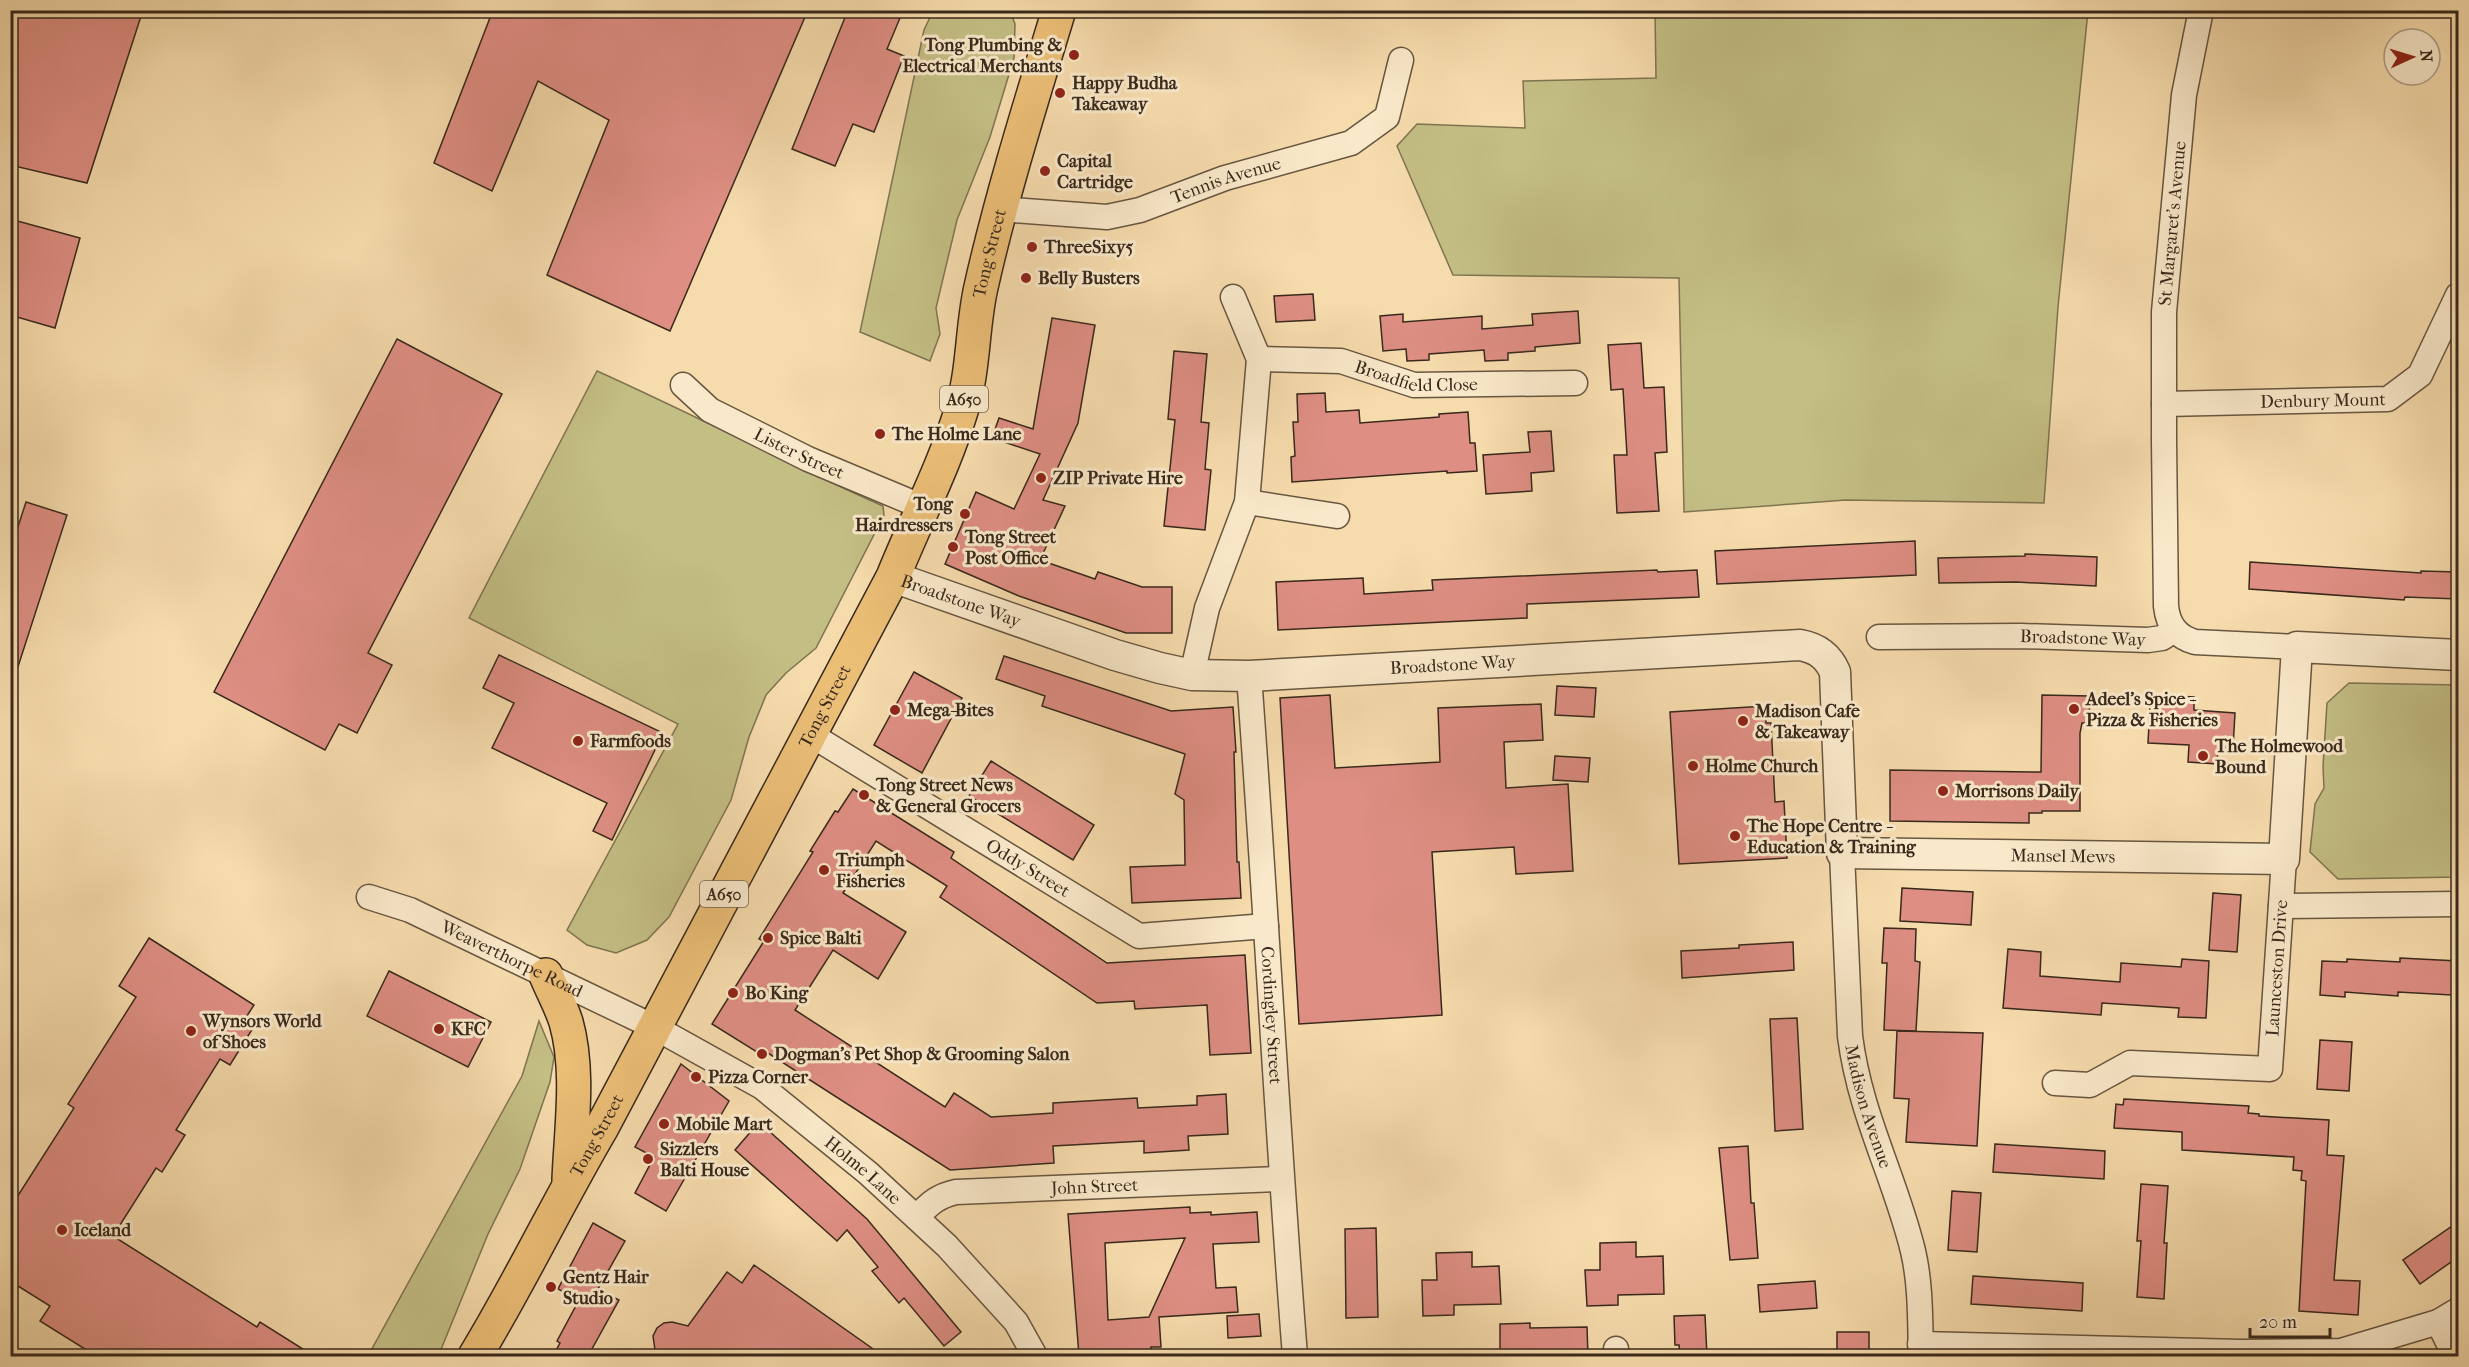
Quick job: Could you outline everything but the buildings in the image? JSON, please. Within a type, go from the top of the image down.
[{"type":"highway","name":"Tong Street","points":[[475,1356],[508,1303],[569,1184],[601,1129],[808,733],[893,577],[910,535],[925,508],[963,405],[980,290],[1000,209],[1059,10]]},
{"type":"highway","points":[[546,975],[566,1022],[571,1054],[573,1083],[569,1184]]},
{"type":"street","name":"St Margaret's Avenue","points":[[2174,630],[2167,615],[2166,606],[2164,312],[2184,95],[2201,10]]},
{"type":"street","name":"Tennis Avenue","points":[[1000,209],[1107,217],[1140,210],[1225,178],[1351,143],[1387,117],[1401,60]]},
{"type":"street","name":"Denbury Mount","points":[[2164,404],[2388,399],[2420,375],[2458,295]]},
{"type":"street","points":[[1192,675],[1207,608],[1247,502],[1258,359],[1233,297]]},
{"type":"street","name":"Broadfield Close","points":[[1258,359],[1341,361],[1414,385],[1575,383]]},
{"type":"street","name":"Lister Street","points":[[683,385],[710,410],[808,459],[925,508]]},
{"type":"street","points":[[1247,502],[1337,516]]},
{"type":"street","name":"Broadstone Way","points":[[893,577],[1115,655],[1192,675],[1249,676],[1800,645],[1809,647],[1825,656],[1835,672],[1842,854]]},
{"type":"street","points":[[2174,630],[2195,642],[2458,655]]},
{"type":"street","name":"Broadstone Way","points":[[1879,637],[2021,636],[2148,640],[2162,638],[2174,630]]},
{"type":"street","name":"Launceston Drive","points":[[2055,1083],[2090,1085],[2130,1063],[2270,1070],[2297,647]]},
{"type":"street","name":"Cordingley Street","points":[[1249,676],[1281,1179],[1295,1356]]},
{"type":"street","name":"Oddy Street","points":[[808,733],[1139,936],[1266,926]]},
{"type":"street","name":"Mansel Mews","points":[[1842,854],[2284,859]]},
{"type":"street","name":"Madison Avenue","points":[[1842,854],[1850,1036],[1854,1064],[1867,1116],[1914,1254],[1919,1295],[1921,1350]]},
{"type":"street","name":"Weaverthorpe Road","points":[[369,897],[410,910],[654,1027]]},
{"type":"street","points":[[2282,906],[2458,904]]},
{"type":"street","name":"Holme Lane","points":[[654,1027],[762,1088],[823,1135],[947,1246],[1016,1322],[1035,1356]]},
{"type":"street","name":"John Street","points":[[917,1217],[932,1201],[942,1195],[956,1192],[1281,1179]]},
{"type":"street","points":[[1921,1350],[2241,1354],[2341,1351],[2448,1316],[2455,1356]]},
{"type":"shaded area","points":[[933,11],[1010,11],[1015,24],[1014,58],[990,137],[957,220],[936,308],[940,334],[930,361],[860,332],[924,30]]},
{"type":"shaded area","points":[[1655,11],[2088,11],[2058,307],[2044,503],[1846,500],[1684,512],[1679,278],[1453,275],[1397,146],[1417,124],[1525,128],[1523,81],[1656,78]]},
{"type":"shaded area","points":[[597,371],[883,506],[884,515],[816,648],[786,673],[766,695],[749,737],[731,800],[669,917],[647,940],[616,953],[587,945],[567,930],[678,724],[469,618]]},
{"type":"shaded area","points":[[2349,683],[2458,685],[2458,877],[2338,879],[2310,852],[2315,804],[2324,788],[2327,703]]},
{"type":"shaded area","points":[[539,1021],[554,1057],[550,1082],[520,1169],[488,1234],[442,1347],[437,1356],[368,1356],[522,1076]]},
{"type":"place","name":"Tong Plumbing & Electrical Merchants","points":[[1074,55]]},
{"type":"place","name":"Happy Budha Takeaway","points":[[1060,93]]},
{"type":"place","name":"Capital Cartridge","points":[[1045,171]]},
{"type":"place","name":"ThreeSixy5","points":[[1032,247]]},
{"type":"place","name":"Belly Busters","points":[[1026,278]]},
{"type":"place","name":"The Holme Lane","points":[[880,434]]},
{"type":"place","name":"ZIP Private Hire","points":[[1041,478]]},
{"type":"place","name":"Tong Hairdressers","points":[[965,514]]},
{"type":"place","name":"Tong Street Post Office","points":[[953,547]]},
{"type":"place","name":"Adeel's Spice - Pizza & Fisheries","points":[[2074,709]]},
{"type":"place","name":"Mega-Bites","points":[[895,710]]},
{"type":"place","name":"Madison Cafe & Takeaway","points":[[1743,721]]},
{"type":"place","name":"Farmfoods","points":[[578,741]]},
{"type":"place","name":"The Holmewood Bound","points":[[2203,756]]},
{"type":"place","name":"Holme Church","points":[[1693,766]]},
{"type":"place","name":"Morrisons Daily","points":[[1943,791]]},
{"type":"place","name":"Tong Street News & General Grocers","points":[[864,795]]},
{"type":"place","name":"The Hope Centre - Education & Training","points":[[1735,836]]},
{"type":"place","name":"Triumph Fisheries","points":[[824,870]]},
{"type":"place","name":"Spice Balti","points":[[768,938]]},
{"type":"place","name":"Bo King","points":[[733,993]]},
{"type":"place","name":"KFC","points":[[439,1029]]},
{"type":"place","name":"Wynsors World of Shoes","points":[[191,1031]]},
{"type":"place","name":"Dogman's Pet Shop & Grooming Salon","points":[[762,1054]]},
{"type":"place","name":"Pizza Corner","points":[[696,1077]]},
{"type":"place","name":"Mobile Mart","points":[[664,1124]]},
{"type":"place","name":"Sizzlers Balti House","points":[[648,1159]]},
{"type":"place","name":"Iceland","points":[[62,1230]]},
{"type":"place","name":"Gentz Hair Studio","points":[[551,1287]]}]
